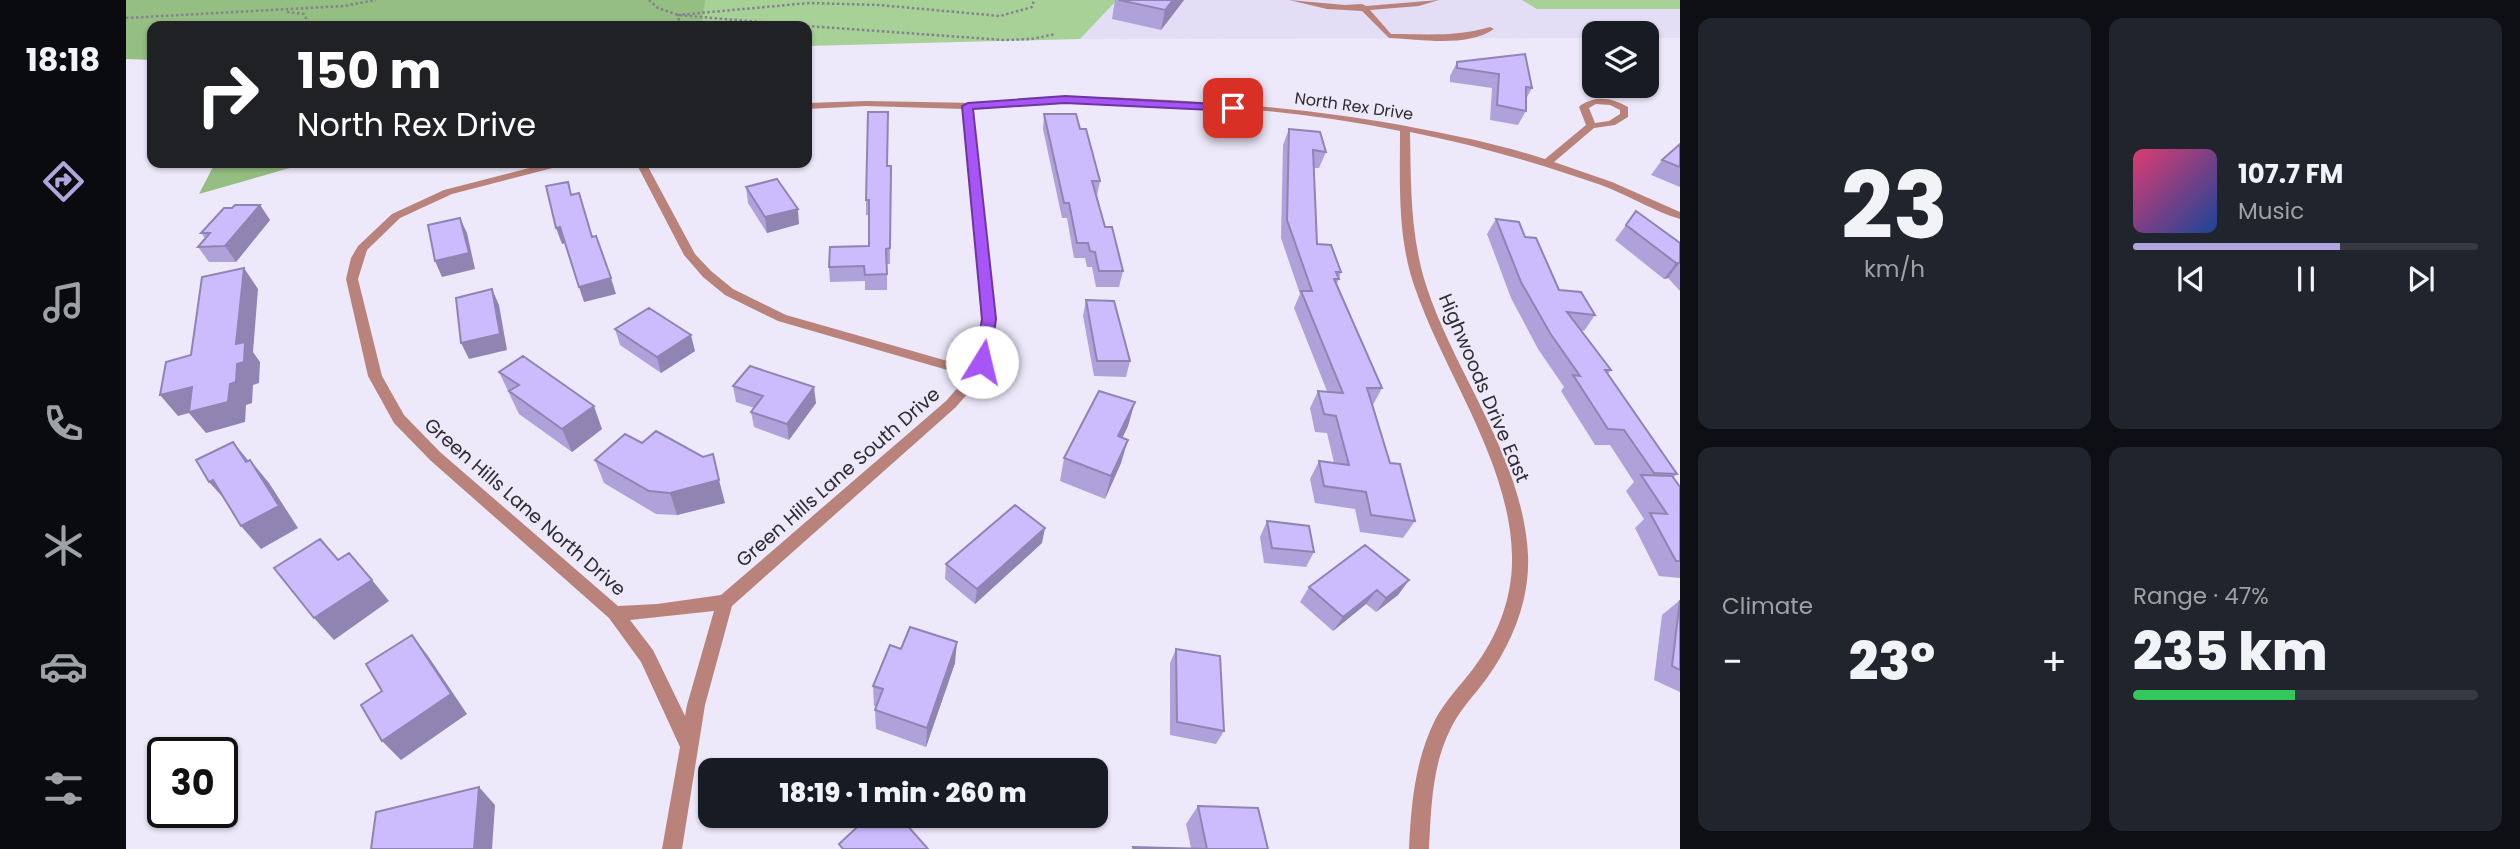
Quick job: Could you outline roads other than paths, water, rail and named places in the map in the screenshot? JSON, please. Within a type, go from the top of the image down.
[{"type":"street","points":[[1293,0],[1322,5],[1362,6],[1412,6],[1436,0]]},
{"type":"street","points":[[1362,6],[1389,36],[1466,36],[1480,35],[1490,29]]},
{"type":"street","name":"North Rex Drive","points":[[812,106],[875,102],[968,106],[1049,99],[1164,103],[1281,113],[1405,129],[1476,143],[1548,163],[1620,189],[1680,216]]},
{"type":"street","name":"Green Hills Lane South Drive","points":[[725,602],[951,404],[976,374],[982,362],[989,319],[968,106]]},
{"type":"street","points":[[1548,163],[1591,126]]},
{"type":"street","name":"Highwoods Drive East","points":[[1405,129],[1408,237],[1419,283],[1433,321],[1500,470],[1515,515],[1521,554],[1510,621],[1497,649],[1450,712],[1425,771],[1419,849]]},
{"type":"street","name":"Green Hills Lane North Drive","points":[[541,168],[423,201],[390,220],[362,248],[356,258],[352,279],[375,376],[386,399],[418,441],[615,613],[647,656],[688,747]]},
{"type":"street","points":[[643,168],[690,255],[729,292],[791,321],[976,374]]},
{"type":"street","points":[[615,613],[657,611],[725,602],[696,705],[672,849]]}]
